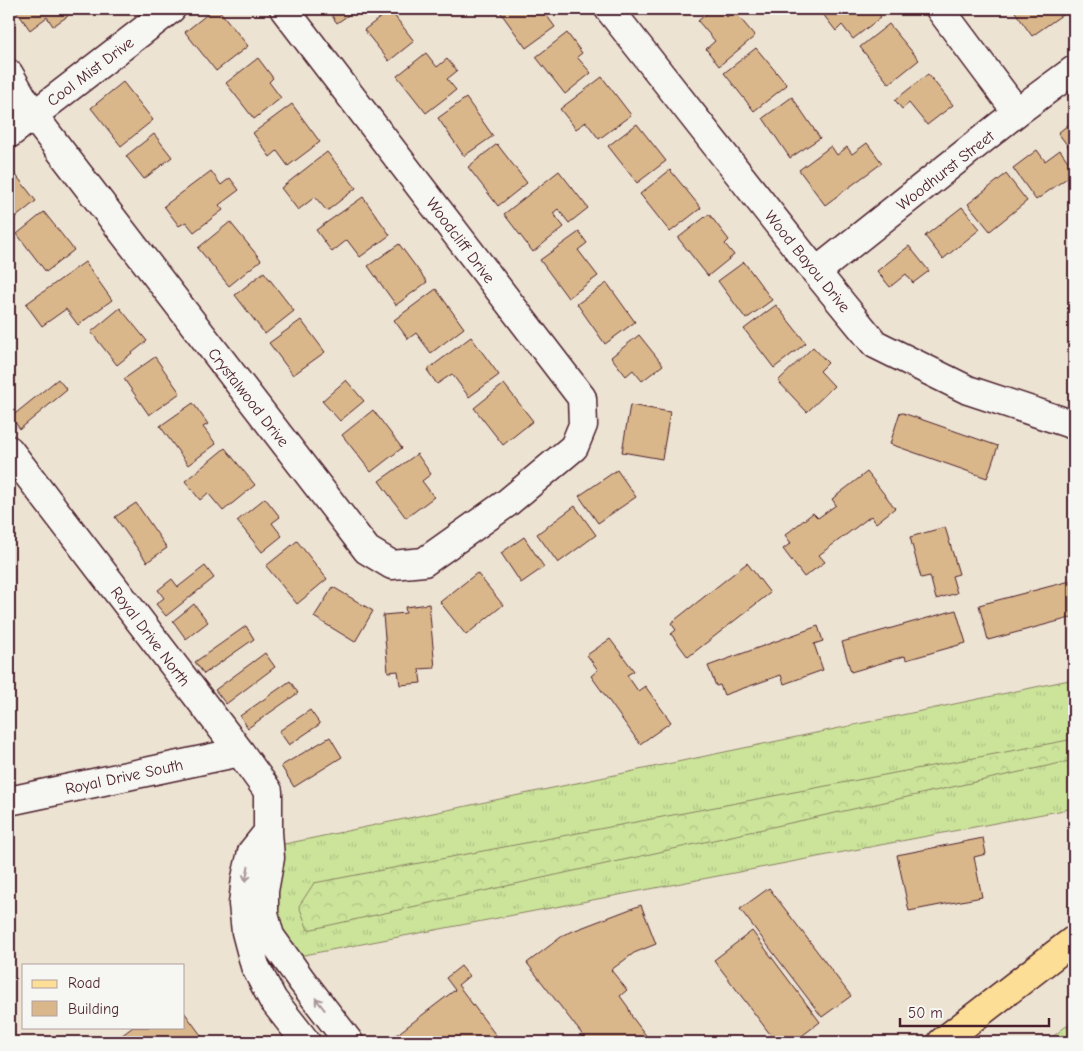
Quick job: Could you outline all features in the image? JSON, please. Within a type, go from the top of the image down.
[{"type":"main road","points":[[942,1042],[1074,940]]},
{"type":"street","name":"Cool Mist Drive","points":[[9,134],[171,9]]},
{"type":"street","name":"Woodcliff Drive","points":[[284,9],[582,398],[583,425],[574,447],[542,474]]},
{"type":"street","name":"Wood Bayou Drive","points":[[609,9],[875,344],[968,390],[1074,425]]},
{"type":"street","points":[[940,9],[1017,112]]},
{"type":"street","name":"Woodhurst Street","points":[[816,272],[1017,112],[1074,70]]},
{"type":"street","name":"Crystalwood Drive","points":[[9,74],[32,115],[367,550],[392,564],[424,562],[507,503],[542,474]]},
{"type":"street","name":"Royal Drive North","points":[[10,455],[240,752],[268,791],[270,858],[264,891],[264,914],[270,936],[349,1042]]},
{"type":"street","name":"Royal Drive South","points":[[9,801],[240,752]]},
{"type":"street","points":[[268,832],[252,852],[246,878],[243,904],[246,932],[255,966],[274,1000],[306,1042]]},
{"type":"green space","points":[[1074,679],[1074,808],[299,956],[277,928],[272,894],[280,845]]},
{"type":"green space","points":[[1074,739],[1074,760],[308,930],[299,906],[314,883]]},
{"type":"green space","points":[[1074,1020],[1074,1042],[1046,1042]]},
{"type":"building","points":[[15,9],[63,9],[68,16],[53,26],[47,17],[30,30]]},
{"type":"building","points":[[214,9],[218,9],[248,46],[216,71],[185,32]]},
{"type":"building","points":[[327,9],[357,9],[337,23]]},
{"type":"building","points":[[498,9],[542,9],[555,27],[526,48]]},
{"type":"building","points":[[712,9],[720,9],[727,17],[734,11],[755,36],[719,66],[706,49],[715,41],[698,21]]},
{"type":"building","points":[[819,9],[874,9],[881,17],[853,39],[842,25],[836,31]]},
{"type":"building","points":[[1013,9],[1069,9],[1069,10],[1032,36]]},
{"type":"building","points":[[390,10],[414,41],[389,61],[364,30]]},
{"type":"building","points":[[889,24],[919,60],[889,84],[860,47]]},
{"type":"building","points":[[567,33],[582,53],[577,57],[591,73],[565,94],[536,57]]},
{"type":"building","points":[[756,48],[787,85],[754,111],[724,73]]},
{"type":"building","points":[[426,53],[437,67],[447,59],[457,71],[447,79],[456,90],[426,113],[397,76]]},
{"type":"building","points":[[258,58],[273,78],[269,82],[281,98],[254,119],[226,83]]},
{"type":"building","points":[[928,74],[953,105],[927,125],[909,103],[902,109],[895,100]]},
{"type":"building","points":[[602,77],[631,115],[599,139],[586,122],[576,129],[560,109]]},
{"type":"building","points":[[123,82],[153,120],[121,146],[91,108]]},
{"type":"building","points":[[792,97],[820,138],[790,158],[763,118]]},
{"type":"building","points":[[466,98],[493,136],[464,156],[438,118]]},
{"type":"building","points":[[292,104],[320,142],[288,166],[277,151],[270,157],[253,133]]},
{"type":"building","points":[[1074,120],[1074,154],[1058,133]]},
{"type":"building","points":[[637,124],[666,161],[637,183],[608,146]]},
{"type":"building","points":[[154,134],[172,157],[144,179],[126,156]]},
{"type":"building","points":[[867,143],[882,163],[825,205],[799,170],[831,146],[837,155],[847,147],[852,154]]},
{"type":"building","points":[[497,144],[527,183],[498,206],[468,167]]},
{"type":"building","points":[[1037,150],[1045,161],[1060,150],[1074,170],[1074,173],[1036,200],[1013,168]]},
{"type":"building","points":[[327,152],[356,188],[327,211],[315,197],[298,210],[281,188]]},
{"type":"building","points":[[12,170],[36,201],[10,222],[9,173]]},
{"type":"building","points":[[670,170],[701,208],[670,232],[640,194]]},
{"type":"building","points":[[211,171],[221,185],[230,178],[239,190],[219,205],[223,210],[194,232],[186,222],[179,226],[164,206]]},
{"type":"building","points":[[559,171],[588,208],[569,223],[558,209],[553,213],[564,227],[533,252],[504,214]]},
{"type":"building","points":[[1006,174],[1027,201],[990,231],[968,204]]},
{"type":"building","points":[[363,197],[390,235],[360,257],[347,240],[332,252],[316,230]]},
{"type":"building","points":[[962,207],[980,229],[943,259],[925,236]]},
{"type":"building","points":[[44,212],[74,250],[46,272],[17,234]]},
{"type":"building","points":[[709,214],[729,240],[725,244],[734,255],[708,276],[678,238]]},
{"type":"building","points":[[230,222],[261,260],[229,286],[198,248]]},
{"type":"building","points":[[579,232],[587,243],[578,250],[598,276],[568,298],[540,260]]},
{"type":"building","points":[[399,244],[427,282],[396,305],[368,266]]},
{"type":"building","points":[[909,246],[929,271],[913,283],[906,274],[890,287],[877,271]]},
{"type":"building","points":[[85,262],[112,300],[78,325],[66,309],[42,326],[26,304]]},
{"type":"building","points":[[744,262],[772,300],[746,319],[718,281]]},
{"type":"building","points":[[264,272],[294,311],[265,334],[235,295]]},
{"type":"building","points":[[607,283],[635,322],[605,344],[577,304]]},
{"type":"building","points":[[436,289],[464,328],[431,353],[416,333],[408,339],[394,320]]},
{"type":"building","points":[[776,305],[806,343],[774,368],[744,329]]},
{"type":"building","points":[[120,308],[147,341],[117,365],[91,332]]},
{"type":"building","points":[[301,320],[325,352],[293,375],[269,343]]},
{"type":"building","points":[[639,335],[663,365],[642,381],[633,370],[626,376],[611,357]]},
{"type":"building","points":[[471,337],[499,375],[469,397],[452,374],[437,384],[427,370]]},
{"type":"building","points":[[813,347],[828,363],[820,371],[834,386],[807,412],[778,381]]},
{"type":"building","points":[[155,357],[180,393],[149,415],[124,379]]},
{"type":"building","points":[[58,379],[67,390],[20,429],[11,417]]},
{"type":"building","points":[[346,380],[364,401],[340,421],[322,401]]},
{"type":"building","points":[[504,384],[533,421],[503,445],[474,408]]},
{"type":"building","points":[[193,403],[208,424],[203,427],[216,444],[188,465],[160,426]]},
{"type":"building","points":[[630,405],[670,412],[662,459],[622,452]]},
{"type":"building","points":[[373,410],[402,448],[371,472],[342,435]]},
{"type":"building","points":[[900,412],[998,446],[987,478],[890,444]]},
{"type":"building","points":[[225,448],[255,485],[223,511],[208,493],[200,500],[185,481]]},
{"type":"building","points":[[417,454],[431,474],[422,481],[434,497],[406,518],[379,481]]},
{"type":"building","points":[[617,470],[636,497],[598,523],[579,496]]},
{"type":"building","points":[[867,472],[895,508],[876,523],[871,516],[819,555],[825,562],[804,577],[783,549],[791,543],[785,535],[813,513],[818,518],[836,505],[832,499]]},
{"type":"building","points":[[265,498],[280,517],[272,523],[282,536],[262,552],[237,521]]},
{"type":"building","points":[[136,503],[167,548],[147,562],[115,517]]},
{"type":"building","points":[[575,506],[596,535],[558,563],[537,534]]},
{"type":"building","points":[[945,527],[959,574],[952,576],[957,593],[936,599],[930,576],[921,578],[910,537]]},
{"type":"building","points":[[524,537],[544,567],[521,583],[501,553]]},
{"type":"building","points":[[297,541],[327,579],[297,604],[266,566]]},
{"type":"building","points":[[747,563],[770,593],[688,657],[671,634],[676,630],[671,623]]},
{"type":"building","points":[[205,566],[214,578],[166,616],[156,604],[164,598],[158,590],[172,579],[178,587]]},
{"type":"building","points":[[477,573],[503,605],[466,635],[440,602]]},
{"type":"building","points":[[1074,580],[1074,617],[988,640],[979,605]]},
{"type":"building","points":[[333,587],[373,611],[355,642],[314,617]]},
{"type":"building","points":[[194,604],[208,622],[186,639],[173,621]]},
{"type":"building","points":[[429,604],[435,668],[419,669],[421,683],[400,685],[398,671],[388,672],[383,615],[406,613],[405,607]]},
{"type":"building","points":[[956,610],[966,643],[906,660],[905,656],[851,672],[842,642]]},
{"type":"building","points":[[246,626],[254,639],[204,674],[195,662]]},
{"type":"building","points":[[818,626],[823,641],[814,644],[823,670],[784,684],[781,675],[724,695],[720,685],[716,686],[708,666]]},
{"type":"building","points":[[610,639],[634,671],[627,675],[638,691],[645,686],[671,722],[640,744],[591,676],[598,670],[587,655]]},
{"type":"building","points":[[265,653],[275,667],[226,704],[215,690]]},
{"type":"building","points":[[290,681],[298,693],[248,728],[240,716]]},
{"type":"building","points":[[310,710],[320,724],[289,745],[279,731]]},
{"type":"building","points":[[330,737],[342,757],[294,787],[281,766]]},
{"type":"building","points":[[983,838],[986,854],[974,857],[982,897],[909,911],[897,855]]},
{"type":"building","points":[[769,888],[851,996],[822,1017],[740,909]]},
{"type":"building","points":[[641,905],[656,944],[634,953],[611,970],[627,990],[620,996],[632,1017],[651,1042],[588,1042],[527,963],[565,934]]},
{"type":"building","points":[[752,931],[820,1022],[794,1042],[776,1042],[714,960]]},
{"type":"building","points":[[461,966],[469,976],[458,985],[501,1042],[387,1042],[455,990],[446,978]]},
{"type":"building","points":[[185,1013],[206,1042],[113,1042],[132,1028],[185,1028]]}]
